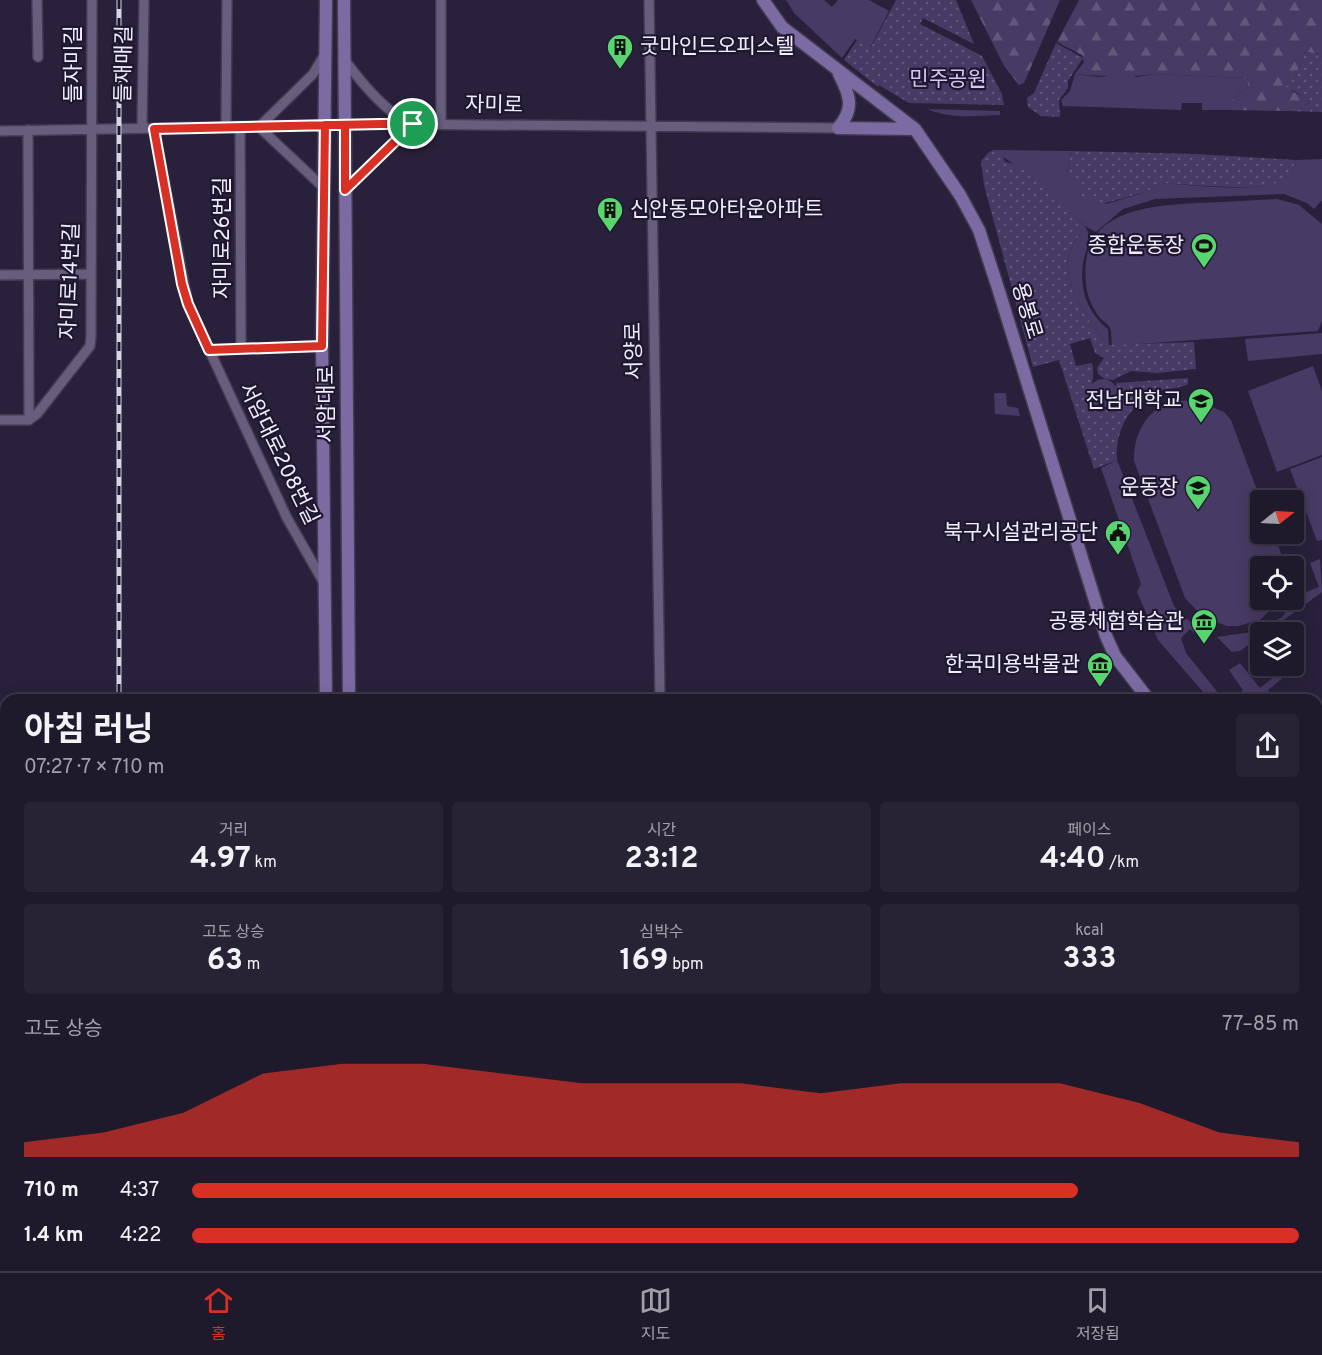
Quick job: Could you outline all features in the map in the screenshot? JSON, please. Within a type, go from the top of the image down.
[{"type":"main road","name":"서암대로","points":[[326,0],[322,346],[326,694]]},
{"type":"main road","name":"서암대로","points":[[344,0],[349,694]]},
{"type":"main road","name":"용봉로","points":[[763,0],[782,27],[915,129],[960,195],[979,230],[1106,636],[1115,656],[1144,694]]},
{"type":"main road","points":[[837,71],[850,99],[846,119],[838,128]]},
{"type":"main road","name":"자미로","points":[[838,128],[915,129]]},
{"type":"street","points":[[37,0],[38,57]]},
{"type":"street","name":"들자미길","points":[[92,0],[92,128]]},
{"type":"street","name":"들재매길","points":[[142,128],[144,0]]},
{"type":"street","points":[[226,0],[226,127]]},
{"type":"street","points":[[441,0],[441,124]]},
{"type":"street","name":"서양로","points":[[649,0],[649,128],[660,694]]},
{"type":"street","points":[[325,189],[259,127],[313,74],[326,54]]},
{"type":"street","points":[[344,59],[355,75],[397,117],[413,124],[345,190]]},
{"type":"street","name":"자미로","points":[[0,131],[413,124],[838,128]]},
{"type":"street","name":"자미로26번길","points":[[240,127],[241,349]]},
{"type":"street","name":"자미로14번길","points":[[29,420],[90,346],[92,128]]},
{"type":"street","name":"서암대로208번길","points":[[154,129],[182,284],[188,304],[287,518],[324,583]]},
{"type":"street","points":[[0,420],[29,420],[28,130]]},
{"type":"street","points":[[0,274],[91,274]]},
{"type":"street","name":"서암대로","points":[[209,350],[322,346]]},
{"type":"green space","points":[[786,0],[824,0],[832,7],[838,0],[869,0],[889,11],[870,48],[855,39],[842,58],[794,13]]},
{"type":"green space","name":"민주공원","points":[[896,0],[956,0],[974,44],[923,18],[920,24],[982,56],[1002,94],[1004,105],[909,103],[879,85],[878,87],[844,60],[857,40],[871,47]]},
{"type":"green space","points":[[971,0],[1060,0],[1024,83],[1019,85],[1004,66]]},
{"type":"green space","points":[[1079,0],[1322,0],[1322,54],[1305,52],[1295,78],[1288,81],[1292,91],[1311,100],[1304,107],[1291,107],[1288,111],[1232,110],[1232,100],[1248,87],[1247,78],[1153,74],[1104,76],[1075,74],[1084,62],[1082,55],[1057,42]]},
{"type":"green space","points":[[1056,43],[1083,58],[1068,81],[1068,88],[1059,100],[1060,117],[1041,116],[1028,107],[1027,98],[1034,93]]},
{"type":"green space","points":[[1305,52],[1322,54],[1322,112],[1288,111],[1291,107],[1304,107],[1311,101],[1282,84],[1283,81],[1295,78]]},
{"type":"green space","points":[[1075,74],[1100,77],[1122,74],[1138,77],[1153,74],[1247,78],[1248,87],[1232,100],[1232,110],[1202,110],[1202,103],[1182,103],[1181,110],[1063,106],[1061,100],[1070,91]]},
{"type":"green space","points":[[927,109],[1000,111],[1000,115],[954,116]]},
{"type":"green space","points":[[994,150],[1071,151],[1067,176],[1106,204],[1149,191],[1160,183],[1229,188],[1269,185],[1285,175],[1296,160],[1322,159],[1322,200],[1314,209],[1307,203],[1284,194],[1155,199],[1123,209],[1096,232],[1085,226],[1091,238],[1083,262],[1083,287],[1091,310],[1108,329],[1109,345],[1086,315],[1069,277],[1069,254],[1085,225],[1034,179]]},
{"type":"green space","points":[[994,150],[1003,156],[1005,162],[1014,164],[1035,178],[1085,225],[1069,254],[1069,277],[1086,315],[1109,345],[1194,342],[1196,369],[1157,373],[1131,371],[1113,380],[1105,379],[1098,374],[1097,368],[1104,358],[1095,353],[1090,338],[1070,344],[1076,366],[1092,363],[1092,398],[1099,410],[1108,409],[1115,403],[1116,383],[1188,378],[1188,384],[1155,392],[1135,407],[1124,422],[1118,441],[1117,460],[1094,469],[1059,360],[1033,367],[984,185],[981,161]]},
{"type":"green space","points":[[1071,151],[1197,154],[1296,160],[1285,177],[1266,186],[1201,186],[1160,183],[1149,191],[1098,205],[1079,194],[1078,185],[1067,176]]},
{"type":"green space","name":"종합운동장","points":[[1277,199],[1299,205],[1322,224],[1322,321],[1318,331],[1112,346],[1110,328],[1095,311],[1086,284],[1086,259],[1093,241],[1104,227],[1119,217],[1137,210],[1198,203]]},
{"type":"green space","points":[[1322,333],[1322,354],[1248,361],[1245,339]]},
{"type":"green space","points":[[1313,366],[1322,391],[1322,455],[1277,472],[1248,391]]},
{"type":"green space","points":[[1103,379],[1113,383],[1117,393],[1113,403],[1103,407],[1093,403],[1089,393],[1093,383]]},
{"type":"green space","points":[[994,393],[1006,393],[1007,406],[1018,408],[1020,416],[995,414]]},
{"type":"green space","name":"운동장","points":[[1196,400],[1224,412],[1231,420],[1257,490],[1250,490],[1250,544],[1278,544],[1282,556],[1250,556],[1250,610],[1270,610],[1260,620],[1238,626],[1227,626],[1203,617],[1185,598],[1134,461],[1136,442],[1148,417],[1163,406],[1178,401]]},
{"type":"green space","points":[[1322,457],[1322,540],[1317,541],[1304,506],[1304,490],[1298,490],[1290,469]]},
{"type":"green space","points":[[1117,460],[1174,606],[1181,615],[1205,632],[1197,635],[1190,629],[1181,638],[1186,653],[1219,694],[1205,694],[1158,640],[1137,592],[1141,584],[1101,468]]},
{"type":"green space","points":[[1320,559],[1322,592],[1304,605],[1304,593],[1319,587],[1310,563]]},
{"type":"green space","points":[[1287,610],[1297,610],[1281,622],[1274,622],[1282,617]]},
{"type":"green space","points":[[1250,632],[1250,644],[1240,651],[1232,652],[1217,637]]},
{"type":"green space","points":[[1240,663],[1260,688],[1275,676],[1285,676],[1268,690],[1271,694],[1239,694],[1243,690],[1229,670]]},
{"type":"railway","points":[[119,0],[119,694]]},
{"type":"place","name":"굿마인드오피스텔","points":[[620,70]]},
{"type":"place","name":"신안동모아타운아파트","points":[[610,233]]},
{"type":"place","name":"종합운동장","points":[[1204,269]]},
{"type":"place","name":"전남대학교","points":[[1201,424]]},
{"type":"place","name":"운동장","points":[[1198,511]]},
{"type":"place","name":"북구시설관리공단","points":[[1118,556]]},
{"type":"place","name":"공룡체험학습관","points":[[1204,645]]},
{"type":"place","name":"한국미용박물관","points":[[1100,688]]},
{"type":"route","points":[[413,124],[345,190],[345,125],[325,125],[322,346],[209,350],[188,304],[182,284],[154,129],[381,124],[413,124]]}]
